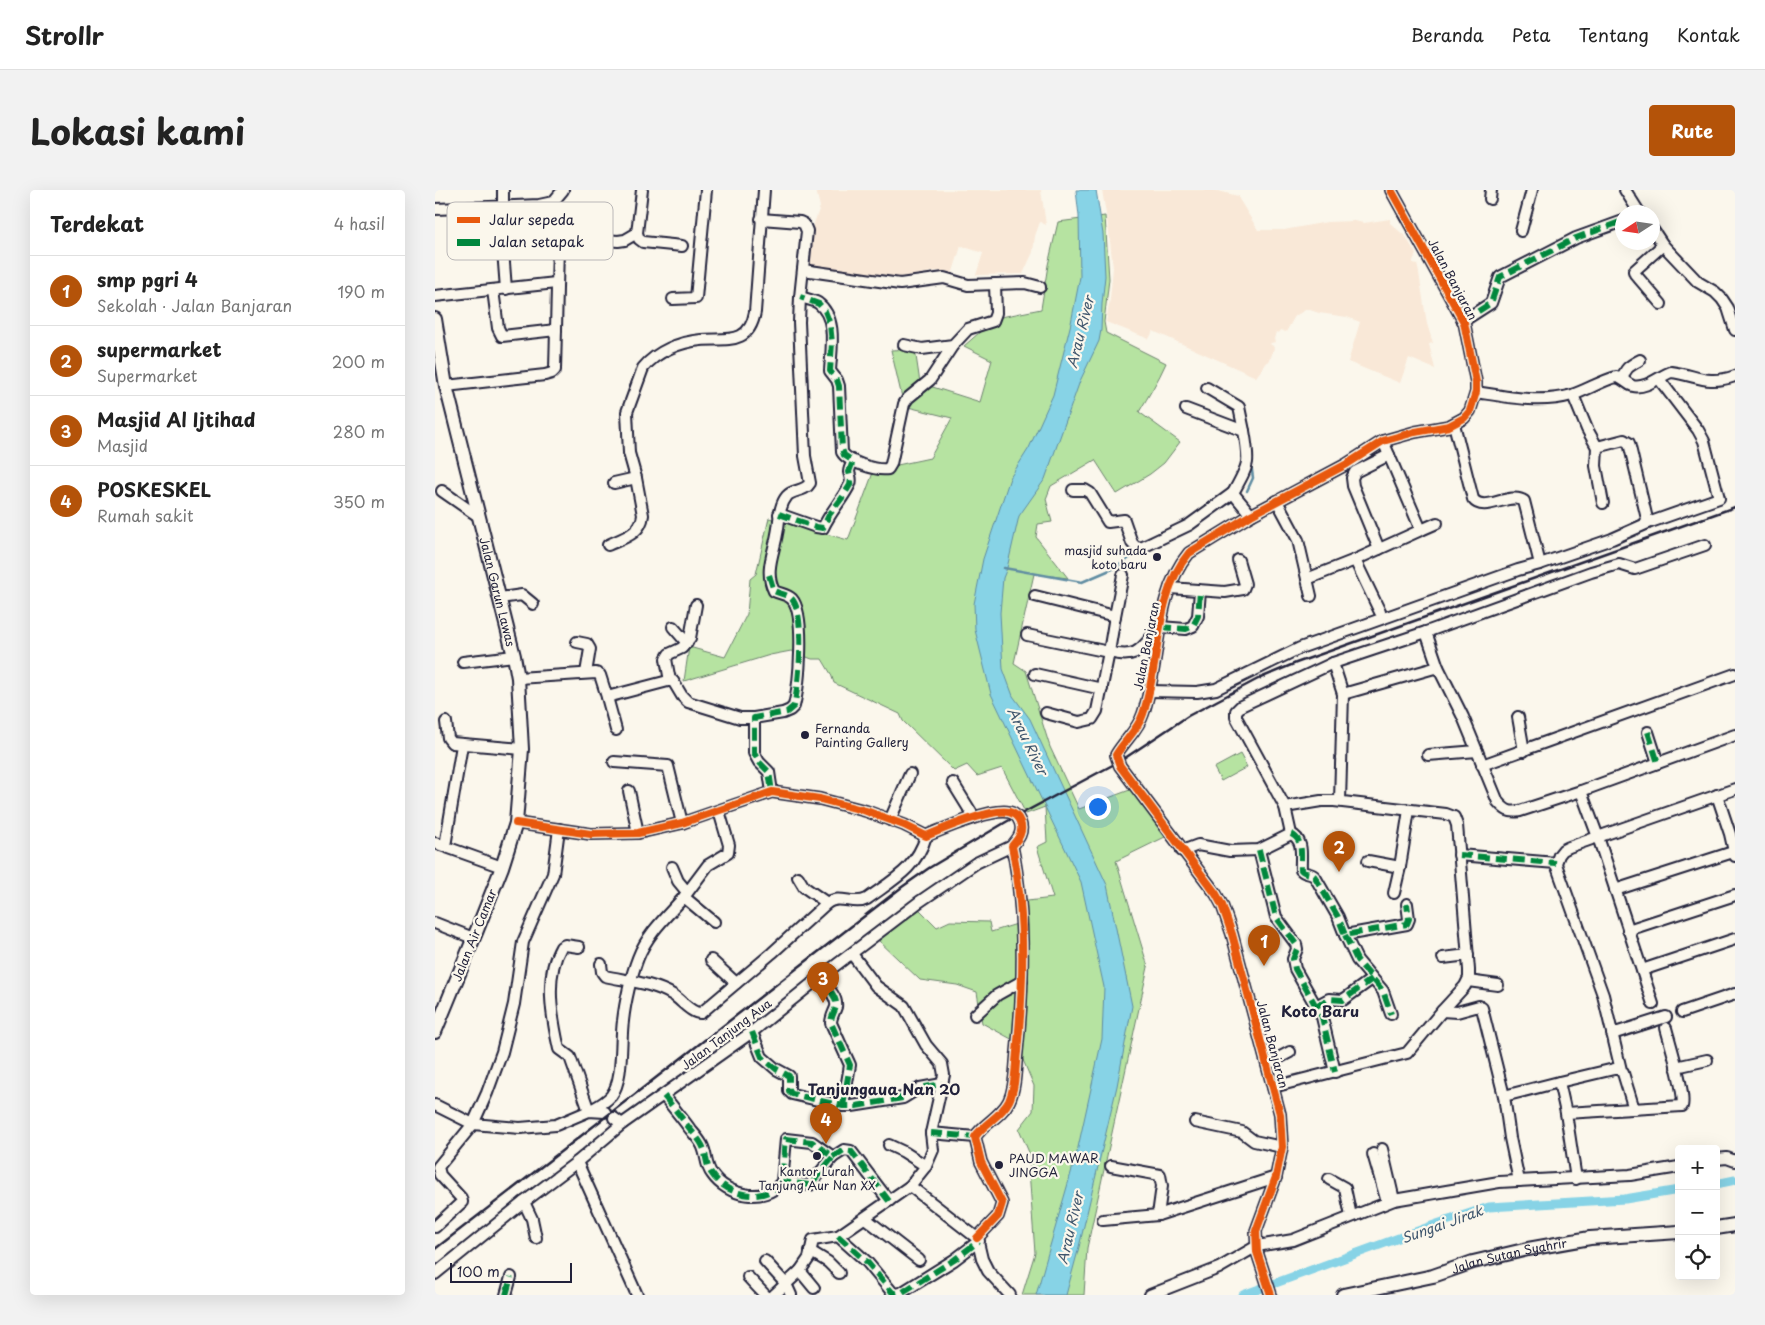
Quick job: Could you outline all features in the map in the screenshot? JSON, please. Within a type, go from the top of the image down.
[{"type":"main road","name":"Jalan Garun Lawas","points":[[435,320],[446,386],[477,516],[500,598],[518,678],[522,749],[516,823],[502,866]]},
{"type":"main road","name":"Jalan Air Camar","points":[[435,1032],[502,866]]},
{"type":"main road","points":[[1720,1227],[1735,1225]]},
{"type":"main road","name":"Jalan Sutan Syahrir","points":[[1343,1295],[1433,1276],[1473,1262],[1591,1238],[1675,1232]]},
{"type":"street","points":[[553,202],[563,190]]},
{"type":"street","points":[[642,190],[638,238],[641,241],[682,246]]},
{"type":"street","points":[[673,299],[697,298],[705,190]]},
{"type":"street","points":[[608,545],[635,533],[641,526],[643,515],[629,452],[627,412],[641,372],[647,362],[665,350],[681,344],[701,340],[732,340],[742,335],[751,327],[755,312],[764,190]]},
{"type":"street","name":"Jalan Banjaran","points":[[1257,1249],[1257,1227],[1276,1177],[1282,1147],[1280,1114],[1227,916],[1216,894],[1116,759],[1116,754],[1141,720],[1149,691],[1160,627],[1170,588],[1182,561],[1189,553],[1249,512],[1277,501],[1347,464],[1383,441],[1454,424],[1464,418],[1470,411],[1476,392],[1473,361],[1463,320],[1391,190]]},
{"type":"street","points":[[1521,231],[1532,190]]},
{"type":"street","points":[[1625,190],[1634,205]]},
{"type":"street","points":[[607,697],[670,681],[674,682],[688,702],[732,716],[754,718],[787,712],[795,702],[801,632],[800,624],[792,599],[775,591],[769,574],[779,514],[785,499],[789,494],[805,488],[810,483],[805,456],[801,399],[799,297],[807,235],[804,224],[761,219]]},
{"type":"street","points":[[1463,320],[1491,303],[1500,277],[1571,240],[1615,224]]},
{"type":"street","points":[[613,241],[625,240],[637,233]]},
{"type":"street","points":[[1660,240],[1698,282],[1722,298],[1728,308],[1735,330]]},
{"type":"street","points":[[1661,304],[1634,271],[1663,245]]},
{"type":"street","points":[[505,260],[506,289]]},
{"type":"street","points":[[446,386],[545,375],[552,372],[556,363],[556,260]]},
{"type":"street","points":[[803,270],[900,284],[939,278],[968,285],[1025,283],[1040,287]]},
{"type":"street","points":[[435,296],[556,283]]},
{"type":"street","points":[[799,297],[819,304],[828,317],[832,342],[830,371],[839,386],[843,455],[853,461],[880,470],[886,470],[890,467],[904,404],[908,398],[930,380],[953,345],[968,329],[990,323],[995,319],[995,284]]},
{"type":"street","points":[[493,290],[498,328],[502,336],[556,330]]},
{"type":"street","points":[[904,345],[922,350],[953,345]]},
{"type":"street","points":[[1623,379],[1628,366],[1640,360]]},
{"type":"street","points":[[1476,392],[1525,400],[1542,400],[1573,395],[1613,378],[1623,379],[1636,386],[1659,379],[1671,372],[1714,381],[1735,376]]},
{"type":"street","points":[[1149,691],[1197,692],[1215,689],[1288,653],[1326,638],[1612,539],[1648,523],[1719,498],[1704,442],[1698,430],[1659,379]]},
{"type":"street","points":[[1073,490],[1085,490],[1090,493],[1109,522],[1124,520],[1132,543],[1137,548],[1189,526],[1235,495],[1248,464],[1239,407],[1207,388]]},
{"type":"street","points":[[1573,395],[1587,429],[1597,447],[1596,466],[1603,502]]},
{"type":"street","points":[[1186,409],[1244,431]]},
{"type":"street","points":[[1454,424],[1473,499],[1476,503],[1482,505],[1518,498],[1523,499],[1540,564]]},
{"type":"street","points":[[1597,447],[1624,440],[1629,442],[1648,523]]},
{"type":"street","points":[[1383,441],[1421,530]]},
{"type":"street","points":[[1379,549],[1353,486],[1352,478],[1355,472],[1389,455]]},
{"type":"street","points":[[779,514],[823,528],[849,484],[851,479],[849,472],[853,461]]},
{"type":"street","points":[[615,483],[636,478]]},
{"type":"street","points":[[442,492],[477,516]]},
{"type":"street","points":[[1235,495],[1249,512]]},
{"type":"street","points":[[1277,501],[1296,535],[1311,596]]},
{"type":"street","points":[[1307,579],[1355,560],[1437,523]]},
{"type":"street","points":[[1391,1014],[1383,991],[1351,950],[1338,917],[1315,877],[1302,871],[1299,842],[1291,834],[1285,807],[1237,720],[1235,712],[1241,706],[1333,663],[1426,632],[1591,572],[1619,564],[1635,569],[1705,545]]},
{"type":"street","points":[[1170,588],[1225,592],[1243,589],[1245,584],[1238,560]]},
{"type":"street","points":[[1355,560],[1380,612]]},
{"type":"street","points":[[1046,713],[1079,722],[1088,721],[1095,715],[1102,689],[1123,575]]},
{"type":"street","points":[[1027,635],[1122,656],[1134,654],[1160,627],[1186,629],[1193,626],[1198,616],[1200,591]]},
{"type":"street","points":[[500,598],[522,595],[533,604]]},
{"type":"street","points":[[1035,596],[1115,616]]},
{"type":"street","points":[[670,681],[666,659],[672,652],[682,648],[687,643],[691,633],[696,605]]},
{"type":"street","points":[[673,627],[687,643]]},
{"type":"street","points":[[1426,632],[1438,667],[1461,712],[1498,802],[1509,812],[1520,812],[1533,808],[1735,735]]},
{"type":"street","points":[[577,642],[587,644],[590,649],[586,673]]},
{"type":"street","points":[[463,662],[514,656]]},
{"type":"street","points":[[1333,663],[1343,694],[1340,802]]},
{"type":"street","points":[[1343,694],[1438,667]]},
{"type":"street","points":[[518,678],[586,673],[600,675],[616,730]]},
{"type":"street","points":[[1035,674],[1102,689]]},
{"type":"street","points":[[1482,765],[1735,674]]},
{"type":"street","points":[[1518,717],[1524,751]]},
{"type":"street","points":[[754,718],[754,753],[759,762],[769,772],[772,792]]},
{"type":"street","points":[[446,722],[449,740],[454,744],[522,749]]},
{"type":"street","points":[[1648,732],[1659,763]]},
{"type":"street","points":[[462,744],[440,844],[502,866]]},
{"type":"street","points":[[1428,755],[1477,751]]},
{"type":"street","points":[[614,762],[668,766],[682,823]]},
{"type":"street","points":[[890,820],[909,774]]},
{"type":"street","points":[[953,783],[974,818]]},
{"type":"street","points":[[1635,1109],[1621,1070],[1603,995],[1564,890],[1556,862],[1563,850],[1735,789]]},
{"type":"street","points":[[629,791],[638,833]]},
{"type":"street","points":[[1581,791],[1653,1004]]},
{"type":"street","points":[[516,823],[600,834],[638,833],[682,823],[772,792],[820,799],[866,811],[926,836],[974,818],[1006,811],[1013,814],[1019,820],[1022,828],[1020,836],[1012,846],[1018,877],[1020,906],[1022,982],[1020,1023],[1011,1094],[1003,1110],[975,1137]]},
{"type":"street","points":[[1615,890],[1734,854],[1732,833],[1717,795]]},
{"type":"street","points":[[1273,1087],[1407,1054],[1468,981],[1469,970],[1457,825],[1454,817],[1446,814],[1340,802],[1321,801],[1285,807]]},
{"type":"street","points":[[435,1104],[473,1124],[520,1128],[540,1127],[566,1121],[589,1111],[605,1101],[614,1090],[619,1070],[623,1021],[638,958],[650,936],[708,865],[726,855],[729,850],[719,810]]},
{"type":"street","points":[[1394,893],[1409,810]]},
{"type":"street","points":[[435,1227],[462,1202],[461,1198],[440,1175],[438,1167],[473,1124],[487,1093],[508,1033],[523,942],[553,874],[559,830]]},
{"type":"street","points":[[1182,850],[1198,846],[1230,852],[1259,850],[1291,834]]},
{"type":"street","points":[[601,964],[602,972],[605,976],[667,992],[699,1014],[772,953],[827,903],[837,898],[859,902],[867,899],[915,861],[926,836]]},
{"type":"street","name":"Jalan Tanjung Aua","points":[[435,1274],[577,1162],[614,1118],[664,1096],[752,1032],[819,978],[947,882],[975,863],[1012,846]]},
{"type":"street","points":[[1259,850],[1277,917],[1296,946],[1293,959],[1295,969],[1322,1017],[1335,1072]]},
{"type":"street","points":[[1459,855],[1556,862]]},
{"type":"street","points":[[1368,861],[1400,867]]},
{"type":"street","points":[[672,867],[686,894],[714,922]]},
{"type":"street","points":[[798,877],[805,887],[827,903]]},
{"type":"street","points":[[1628,930],[1735,895]]},
{"type":"street","points":[[1345,935],[1407,924],[1409,920],[1407,904]]},
{"type":"street","points":[[435,923],[473,938]]},
{"type":"street","points":[[1642,970],[1735,939]]},
{"type":"street","points":[[579,947],[565,945],[561,947],[556,959],[551,984],[554,1021],[559,1047],[561,1052],[570,1057],[589,1111]]},
{"type":"street","points":[[774,1295],[800,1272],[809,1258],[814,1240],[838,1236],[910,1186],[926,1166],[934,1148],[931,1132],[944,1075],[941,1064],[926,1045],[900,1002],[876,986],[852,954]]},
{"type":"street","points":[[1443,958],[1468,955]]},
{"type":"street","points":[[711,960],[735,983]]},
{"type":"street","points":[[819,978],[835,998],[836,1004],[831,1021],[849,1062],[849,1075],[843,1106]]},
{"type":"street","points":[[1316,1006],[1329,999],[1343,1000],[1372,979]]},
{"type":"street","points":[[1468,981],[1498,985]]},
{"type":"street","points":[[975,1016],[997,995],[1022,982]]},
{"type":"street","points":[[1682,1012],[1735,994]]},
{"type":"street","points":[[1442,1011],[1457,1012],[1479,1006],[1482,1008],[1504,1096],[1519,1181]]},
{"type":"street","points":[[1566,1113],[1682,1106],[1683,1102],[1666,1023],[1612,1034]]},
{"type":"street","points":[[752,1032],[762,1058],[789,1076],[790,1093],[843,1106],[860,1106],[899,1099],[918,1089],[942,1084]]},
{"type":"street","points":[[1267,1064],[1290,1052]]},
{"type":"street","points":[[1675,1067],[1707,1060]]},
{"type":"street","points":[[1504,1096],[1615,1069],[1621,1070]]},
{"type":"street","points":[[1559,1082],[1566,1113],[1575,1179]]},
{"type":"street","points":[[664,1096],[702,1145],[709,1169],[720,1182],[738,1193],[752,1196],[773,1190],[782,1182],[786,1139],[812,1142],[833,1157]]},
{"type":"street","points":[[589,1111],[614,1118]]},
{"type":"street","points":[[1195,1122],[1242,1132],[1254,1141],[1282,1147]]},
{"type":"street","points":[[931,1132],[975,1137]]},
{"type":"street","points":[[838,1236],[867,1262],[892,1292],[896,1294],[901,1293],[954,1260],[978,1240],[998,1216],[1002,1206],[1001,1200],[981,1162],[975,1137]]},
{"type":"street","points":[[889,1145],[926,1166]]},
{"type":"street","points":[[782,1182],[810,1186],[833,1157],[844,1150],[851,1151],[889,1202]]},
{"type":"street","points":[[1378,1151],[1390,1201]]},
{"type":"street","points":[[1720,1159],[1727,1158],[1735,1161]]},
{"type":"street","points":[[577,1162],[637,1295]]},
{"type":"street","points":[[1111,1166],[1160,1175],[1162,1186],[1158,1215]]},
{"type":"street","points":[[1150,1295],[1219,1268],[1257,1249],[1293,1240],[1390,1201],[1499,1182],[1575,1179],[1647,1173],[1675,1168]]},
{"type":"street","points":[[1103,1220],[1158,1215],[1276,1177]]},
{"type":"street","points":[[1329,1179],[1344,1187],[1351,1216]]},
{"type":"street","points":[[910,1186],[978,1240],[988,1271],[1010,1295]]},
{"type":"street","points":[[524,1202],[532,1219],[536,1238]]},
{"type":"street","points":[[865,1218],[919,1260]]},
{"type":"street","points":[[1257,1249],[1271,1295]]},
{"type":"street","points":[[810,1251],[823,1258],[839,1273]]},
{"type":"street","points":[[765,1261],[786,1284],[791,1295]]},
{"type":"street","points":[[800,1272],[814,1288]]},
{"type":"street","points":[[506,1295],[511,1277]]},
{"type":"street","points":[[748,1277],[765,1295]]},
{"type":"shaded area","points":[[816,190],[1041,190],[1046,225],[1040,222],[1035,236],[1033,252],[1023,274],[976,275],[983,253],[961,246],[952,275],[937,271],[897,278],[806,269],[812,229],[820,207]]},
{"type":"shaded area","points":[[1102,190],[1214,190],[1239,196],[1258,230],[1284,230],[1327,222],[1354,221],[1364,223],[1390,219],[1390,223],[1406,237],[1416,254],[1413,263],[1417,264],[1419,273],[1427,324],[1433,343],[1429,344],[1435,369],[1409,358],[1400,383],[1348,362],[1360,322],[1347,317],[1319,313],[1307,309],[1295,316],[1286,332],[1280,330],[1279,333],[1276,332],[1275,342],[1270,344],[1274,348],[1271,357],[1256,377],[1153,331],[1149,339],[1106,322],[1113,268]]},
{"type":"green space","points":[[1105,216],[1109,279],[1104,322],[1106,333],[1166,363],[1139,412],[1180,442],[1164,463],[1117,494],[1095,460],[1051,486],[1046,499],[1052,522],[1038,524],[1036,537],[1068,578],[1034,574],[1014,663],[1026,671],[1050,747],[1079,809],[1135,788],[1169,835],[1116,861],[1148,967],[1087,1248],[1084,1295],[1022,1295],[1035,1253],[1029,1170],[1031,1157],[1019,1129],[1033,1111],[1034,1086],[1015,1041],[982,1023],[977,992],[957,985],[920,980],[878,940],[919,909],[937,927],[950,921],[989,922],[991,932],[1020,923],[1019,902],[1053,898],[1037,847],[1047,842],[1045,807],[1026,814],[1002,768],[977,776],[967,765],[954,771],[903,721],[900,714],[834,683],[822,659],[812,659],[791,651],[770,655],[684,681],[689,647],[725,657],[747,614],[750,579],[756,574],[769,518],[848,540],[874,470],[930,458],[952,418],[904,406],[891,350],[915,349],[920,383],[980,402],[992,360],[964,346],[996,318],[1041,309],[1048,265],[1058,222]]},
{"type":"green space","points":[[1240,754],[1247,767],[1221,781],[1214,768]]},
{"type":"water","name":"Arau River","points":[[1076,190],[1096,190],[1103,234],[1105,276],[1101,330],[1099,341],[1080,381],[1045,479],[1019,516],[1003,578],[1000,613],[1003,669],[1013,696],[1030,719],[1107,885],[1132,1006],[1117,1086],[1066,1295],[1036,1295],[1077,1152],[1102,1039],[1104,987],[1081,882],[991,694],[975,630],[974,604],[983,559],[1010,478],[1029,448],[1053,395],[1071,323],[1080,277],[1079,216]]},
{"type":"waterway","points":[[1247,491],[1253,478],[1251,463]]},
{"type":"waterway","points":[[1225,505],[1235,500]]},
{"type":"waterway","points":[[1004,568],[1082,582],[1117,567],[1139,551]]},
{"type":"waterway","name":"Sungai Jirak","points":[[1720,1183],[1735,1180]]},
{"type":"waterway","name":"Sungai Jirak","points":[[1243,1295],[1437,1224],[1489,1207],[1625,1199],[1675,1191]]},
{"type":"railway","points":[[435,1249],[902,887],[929,868],[1006,822],[1122,760],[1188,716],[1258,679],[1296,663],[1735,507]]},
{"type":"marked path","points":[[1463,321],[1491,303],[1500,277],[1576,238],[1615,224]]},
{"type":"marked path","points":[[779,514],[823,528],[829,515],[850,485],[849,472],[853,461],[844,455],[842,449],[839,386],[830,371],[832,343],[830,324],[825,311],[819,304],[800,297]]},
{"type":"marked path","points":[[769,575],[774,591],[792,599],[799,620],[800,635],[798,683],[794,706],[787,712],[754,718],[754,753],[759,762],[769,772],[772,792]]},
{"type":"marked path","points":[[1160,627],[1186,629],[1193,626],[1198,616],[1200,591]]},
{"type":"marked path","points":[[1648,732],[1658,763]]},
{"type":"marked path","points":[[1291,834],[1298,840],[1300,845],[1301,870],[1315,877],[1338,917],[1345,935],[1407,924],[1409,919],[1407,904]]},
{"type":"marked path","points":[[1259,850],[1276,917],[1296,944],[1297,949],[1293,959],[1295,969],[1322,1017],[1335,1072]]},
{"type":"marked path","points":[[1459,855],[1556,863]]},
{"type":"marked path","points":[[1345,935],[1357,960],[1383,991],[1391,1014]]},
{"type":"marked path","points":[[819,978],[831,991],[835,999],[836,1007],[831,1023],[850,1065],[843,1106]]},
{"type":"marked path","points":[[1316,1006],[1329,999],[1343,1000],[1372,979]]},
{"type":"marked path","points":[[752,1032],[762,1057],[776,1069],[789,1076],[789,1091],[792,1094],[843,1106],[856,1106],[903,1098],[920,1088],[942,1084]]},
{"type":"marked path","points":[[664,1096],[701,1143],[712,1174],[719,1182],[736,1192],[756,1195],[766,1193],[782,1182],[786,1139],[812,1142],[833,1157],[810,1185],[782,1182]]},
{"type":"marked path","points":[[931,1133],[975,1137]]},
{"type":"marked path","points":[[833,1157],[844,1150],[851,1151],[889,1201]]},
{"type":"marked path","points":[[838,1236],[867,1262],[892,1292],[896,1294],[901,1293],[954,1260],[979,1241]]},
{"type":"marked path","points":[[506,1295],[511,1277]]},
{"type":"cycle path","points":[[1271,1295],[1257,1252],[1256,1231],[1276,1177],[1282,1147],[1280,1114],[1232,934],[1216,894],[1120,766],[1116,755],[1141,720],[1149,694],[1163,609],[1177,570],[1189,553],[1251,515],[1347,464],[1383,441],[1415,432],[1449,426],[1464,418],[1470,411],[1476,392],[1476,382],[1464,322],[1391,190]]},
{"type":"cycle path","points":[[516,823],[591,834],[638,833],[682,823],[772,792],[820,799],[866,811],[904,825],[926,836],[979,816],[1001,812],[1013,813],[1018,818],[1021,826],[1021,832],[1012,846],[1017,871],[1022,923],[1021,1001],[1015,1077],[1013,1089],[1006,1107],[975,1137],[981,1162],[1002,1203],[998,1216],[977,1238]]},
{"type":"place","name":"masjid suhada koto baru","points":[[1157,557]]},
{"type":"place","name":"Fernanda Painting Gallery","points":[[805,735]]},
{"type":"place","name":"supermarket","points":[[1339,872]]},
{"type":"place","name":"smp pgri 4","points":[[1264,966]]},
{"type":"place","name":"Masjid Al Ijtihad","points":[[823,1003]]},
{"type":"place","name":"POSKESKEL","points":[[826,1144]]},
{"type":"place","name":"Kantor Lurah Tanjung Aur Nan XX","points":[[817,1156]]},
{"type":"place","name":"PAUD MAWAR JINGGA","points":[[999,1165]]},
{"type":"district","name":"Koto Baru","points":[[1320,1010]]},
{"type":"district","name":"Tanjungaua Nan 20","points":[[884,1088]]}]
